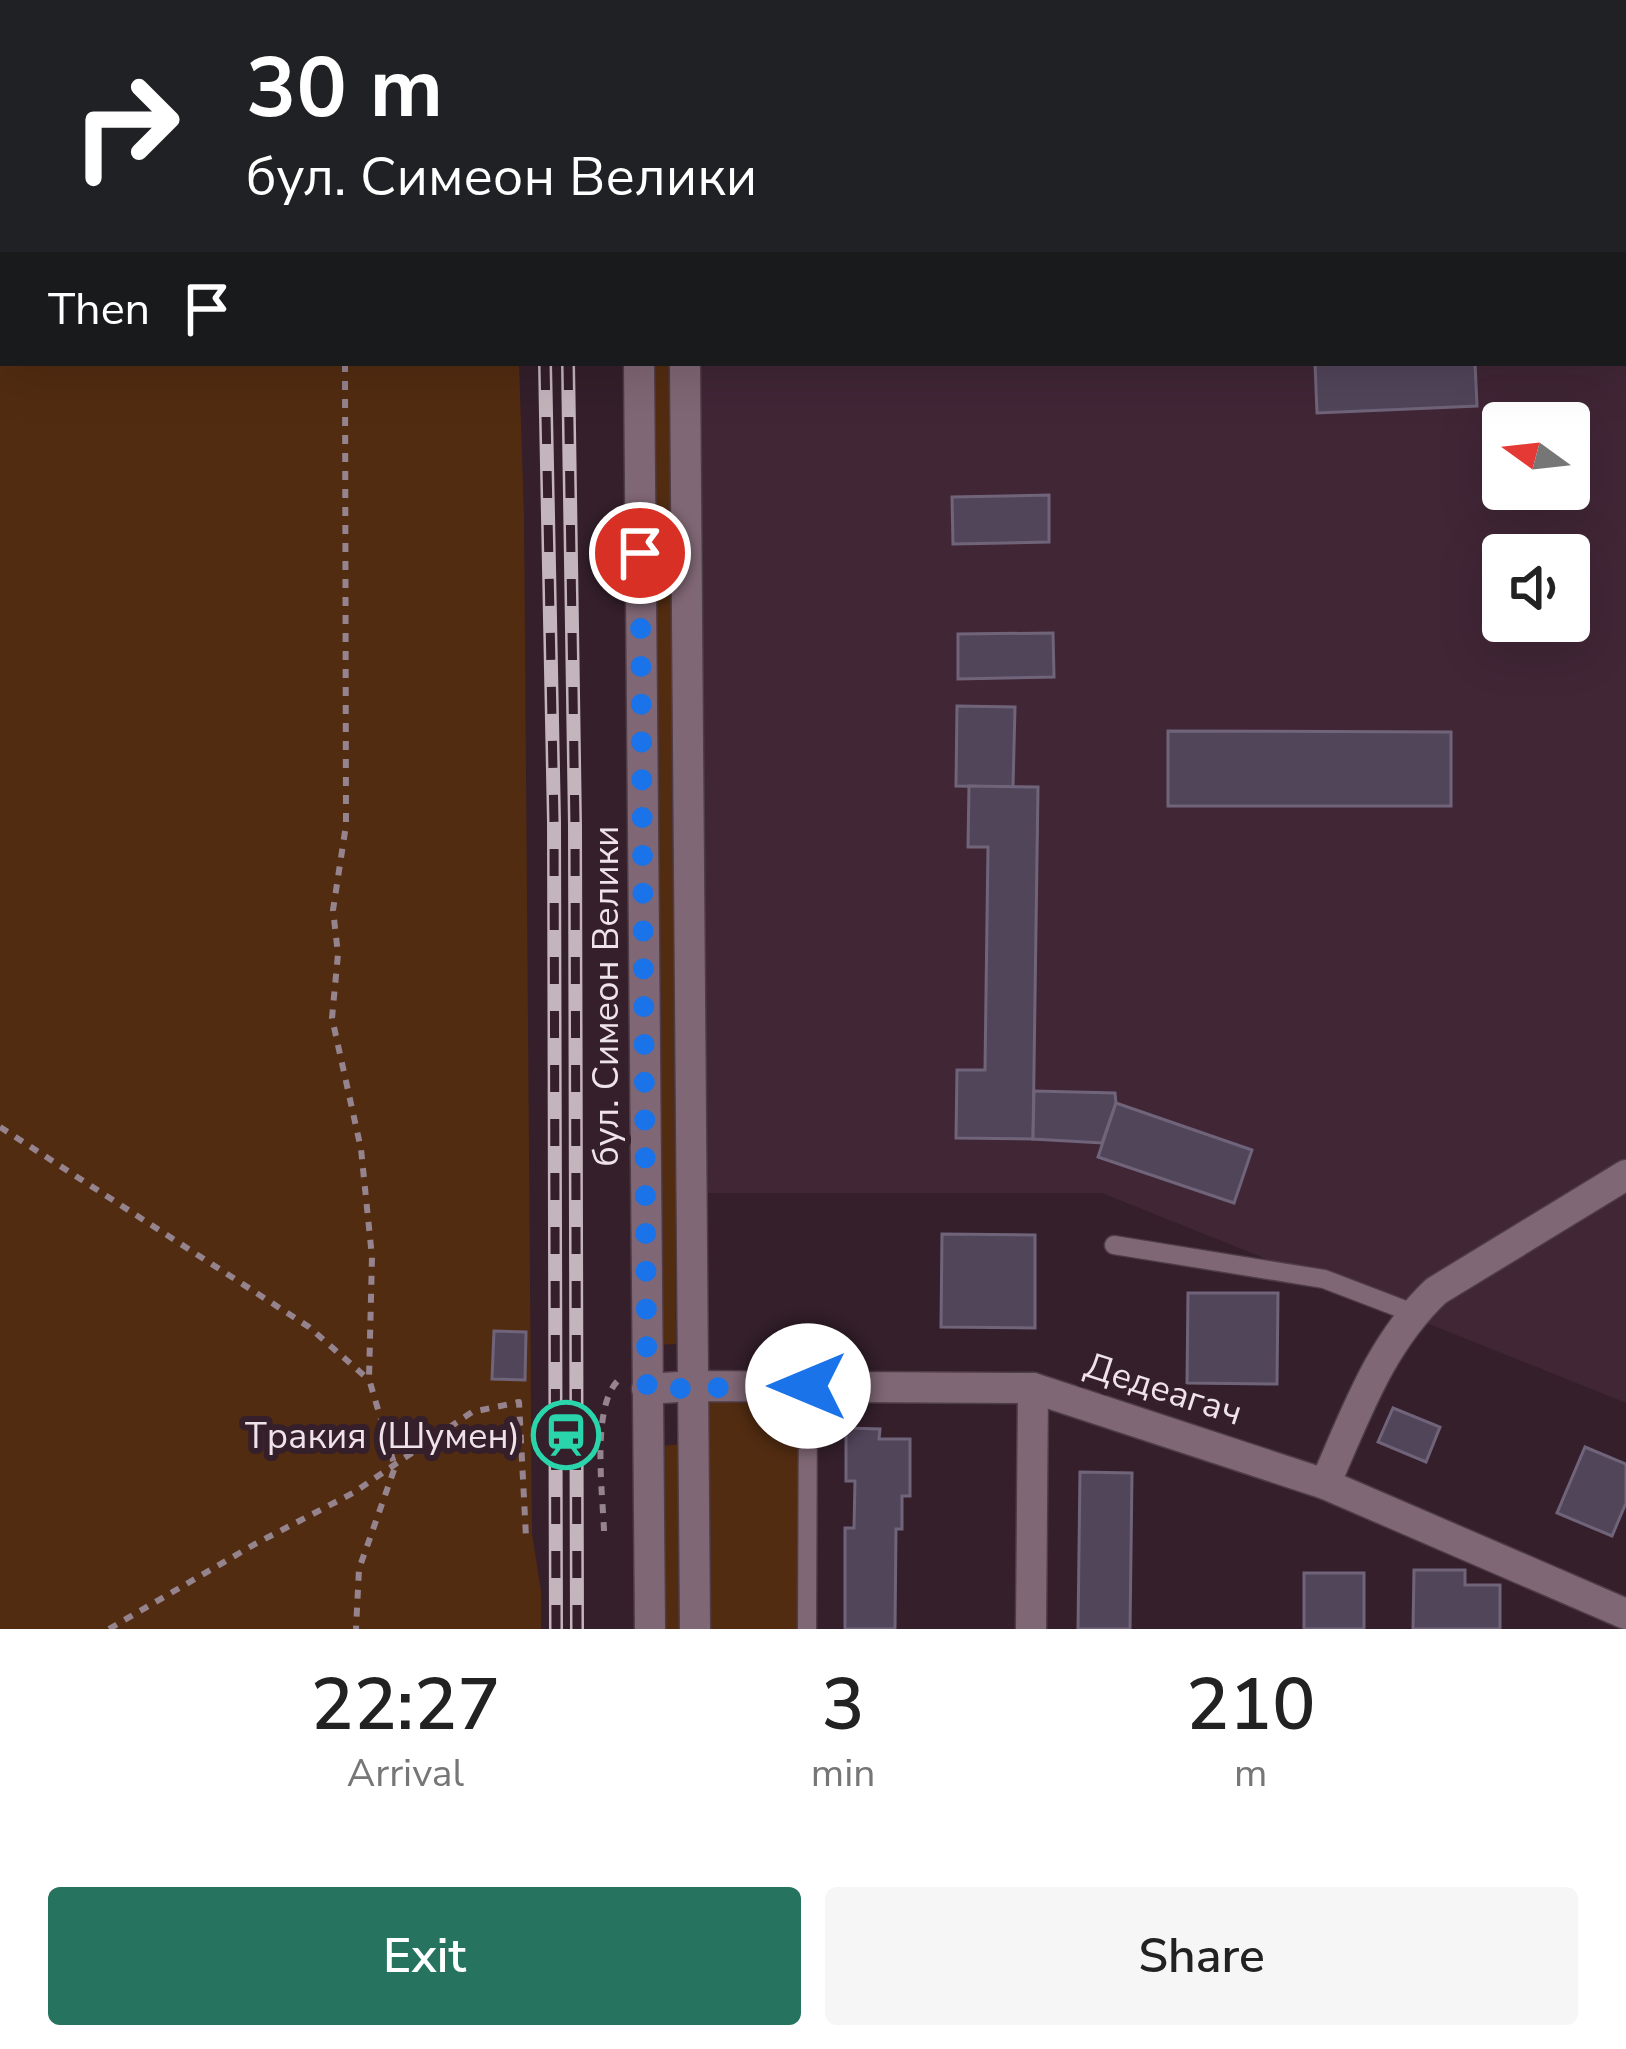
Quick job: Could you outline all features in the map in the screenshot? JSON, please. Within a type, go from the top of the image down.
[{"type":"main road","name":"бул. Симеон Велики","points":[[639,366],[650,1629]]},
{"type":"main road","points":[[685,366],[695,1629]]},
{"type":"main road","points":[[1325,1484],[1382,1355],[1413,1312],[1436,1291],[1626,1174]]},
{"type":"main road","name":"Дедеагач","points":[[647,1389],[1033,1388],[1325,1484],[1626,1614]]},
{"type":"main road","points":[[1031,1629],[1033,1388]]},
{"type":"lane","points":[[1114,1245],[1324,1279],[1413,1312]]},
{"type":"lane","points":[[807,1629],[808,1386]]},
{"type":"path","points":[[345,366],[346,825],[333,910],[338,954],[332,1018],[363,1171],[372,1257],[369,1379],[395,1467],[359,1569],[356,1629]]},
{"type":"path","points":[[0,1127],[309,1328],[369,1379]]},
{"type":"path","points":[[109,1629],[395,1467],[472,1412],[519,1402],[526,1537]]},
{"type":"path","points":[[600,1432],[604,1531]]},
{"type":"shaded area","points":[[0,366],[519,366],[532,1534],[541,1629],[0,1629]]},
{"type":"shaded area","points":[[649,366],[670,366],[676,1344],[659,1345]]},
{"type":"shaded area","points":[[685,366],[1626,366],[1626,1403],[1102,1193],[691,1193]]},
{"type":"shaded area","points":[[693,1386],[808,1386],[807,1629],[695,1629]]},
{"type":"shaded area","points":[[683,1444],[685,1629],[660,1629],[659,1446]]},
{"type":"building","points":[[1315,366],[1475,366],[1477,406],[1317,413]]},
{"type":"building","points":[[1049,495],[1049,542],[953,544],[952,497]]},
{"type":"building","points":[[1053,633],[1054,677],[958,679],[958,634]]},
{"type":"building","points":[[957,706],[1015,707],[1013,787],[956,786]]},
{"type":"building","points":[[1168,731],[1451,732],[1451,806],[1168,806]]},
{"type":"building","points":[[969,786],[1038,787],[1033,1139],[956,1138],[957,1070],[985,1070],[988,847],[968,847]]},
{"type":"building","points":[[1034,1091],[1115,1093],[1102,1143],[1033,1139]]},
{"type":"building","points":[[1116,1103],[1252,1150],[1234,1203],[1098,1157]]},
{"type":"building","points":[[942,1234],[1035,1235],[1035,1328],[941,1327]]},
{"type":"building","points":[[1188,1293],[1278,1293],[1277,1384],[1187,1383]]},
{"type":"building","points":[[494,1331],[526,1332],[525,1380],[492,1379]]},
{"type":"building","points":[[1393,1408],[1440,1427],[1426,1462],[1378,1442]]},
{"type":"building","points":[[846,1428],[880,1429],[879,1439],[910,1439],[910,1496],[902,1496],[902,1529],[896,1529],[895,1629],[845,1629],[845,1528],[854,1528],[855,1481],[846,1481]]},
{"type":"building","points":[[1585,1447],[1626,1464],[1626,1503],[1612,1536],[1557,1513]]},
{"type":"building","points":[[1080,1472],[1132,1473],[1130,1629],[1078,1629]]},
{"type":"building","points":[[1414,1570],[1465,1570],[1465,1585],[1500,1585],[1500,1629],[1413,1629]]},
{"type":"building","points":[[1304,1573],[1364,1573],[1364,1629],[1304,1629]]},
{"type":"railway","points":[[545,366],[554,822],[556,1629]]},
{"type":"railway","points":[[568,366],[575,826],[577,1629]]},
{"type":"place","name":"Tракия (Шумен)","points":[[566,1435]]},
{"type":"route","points":[[640,553],[647,1389],[808,1386]]}]
